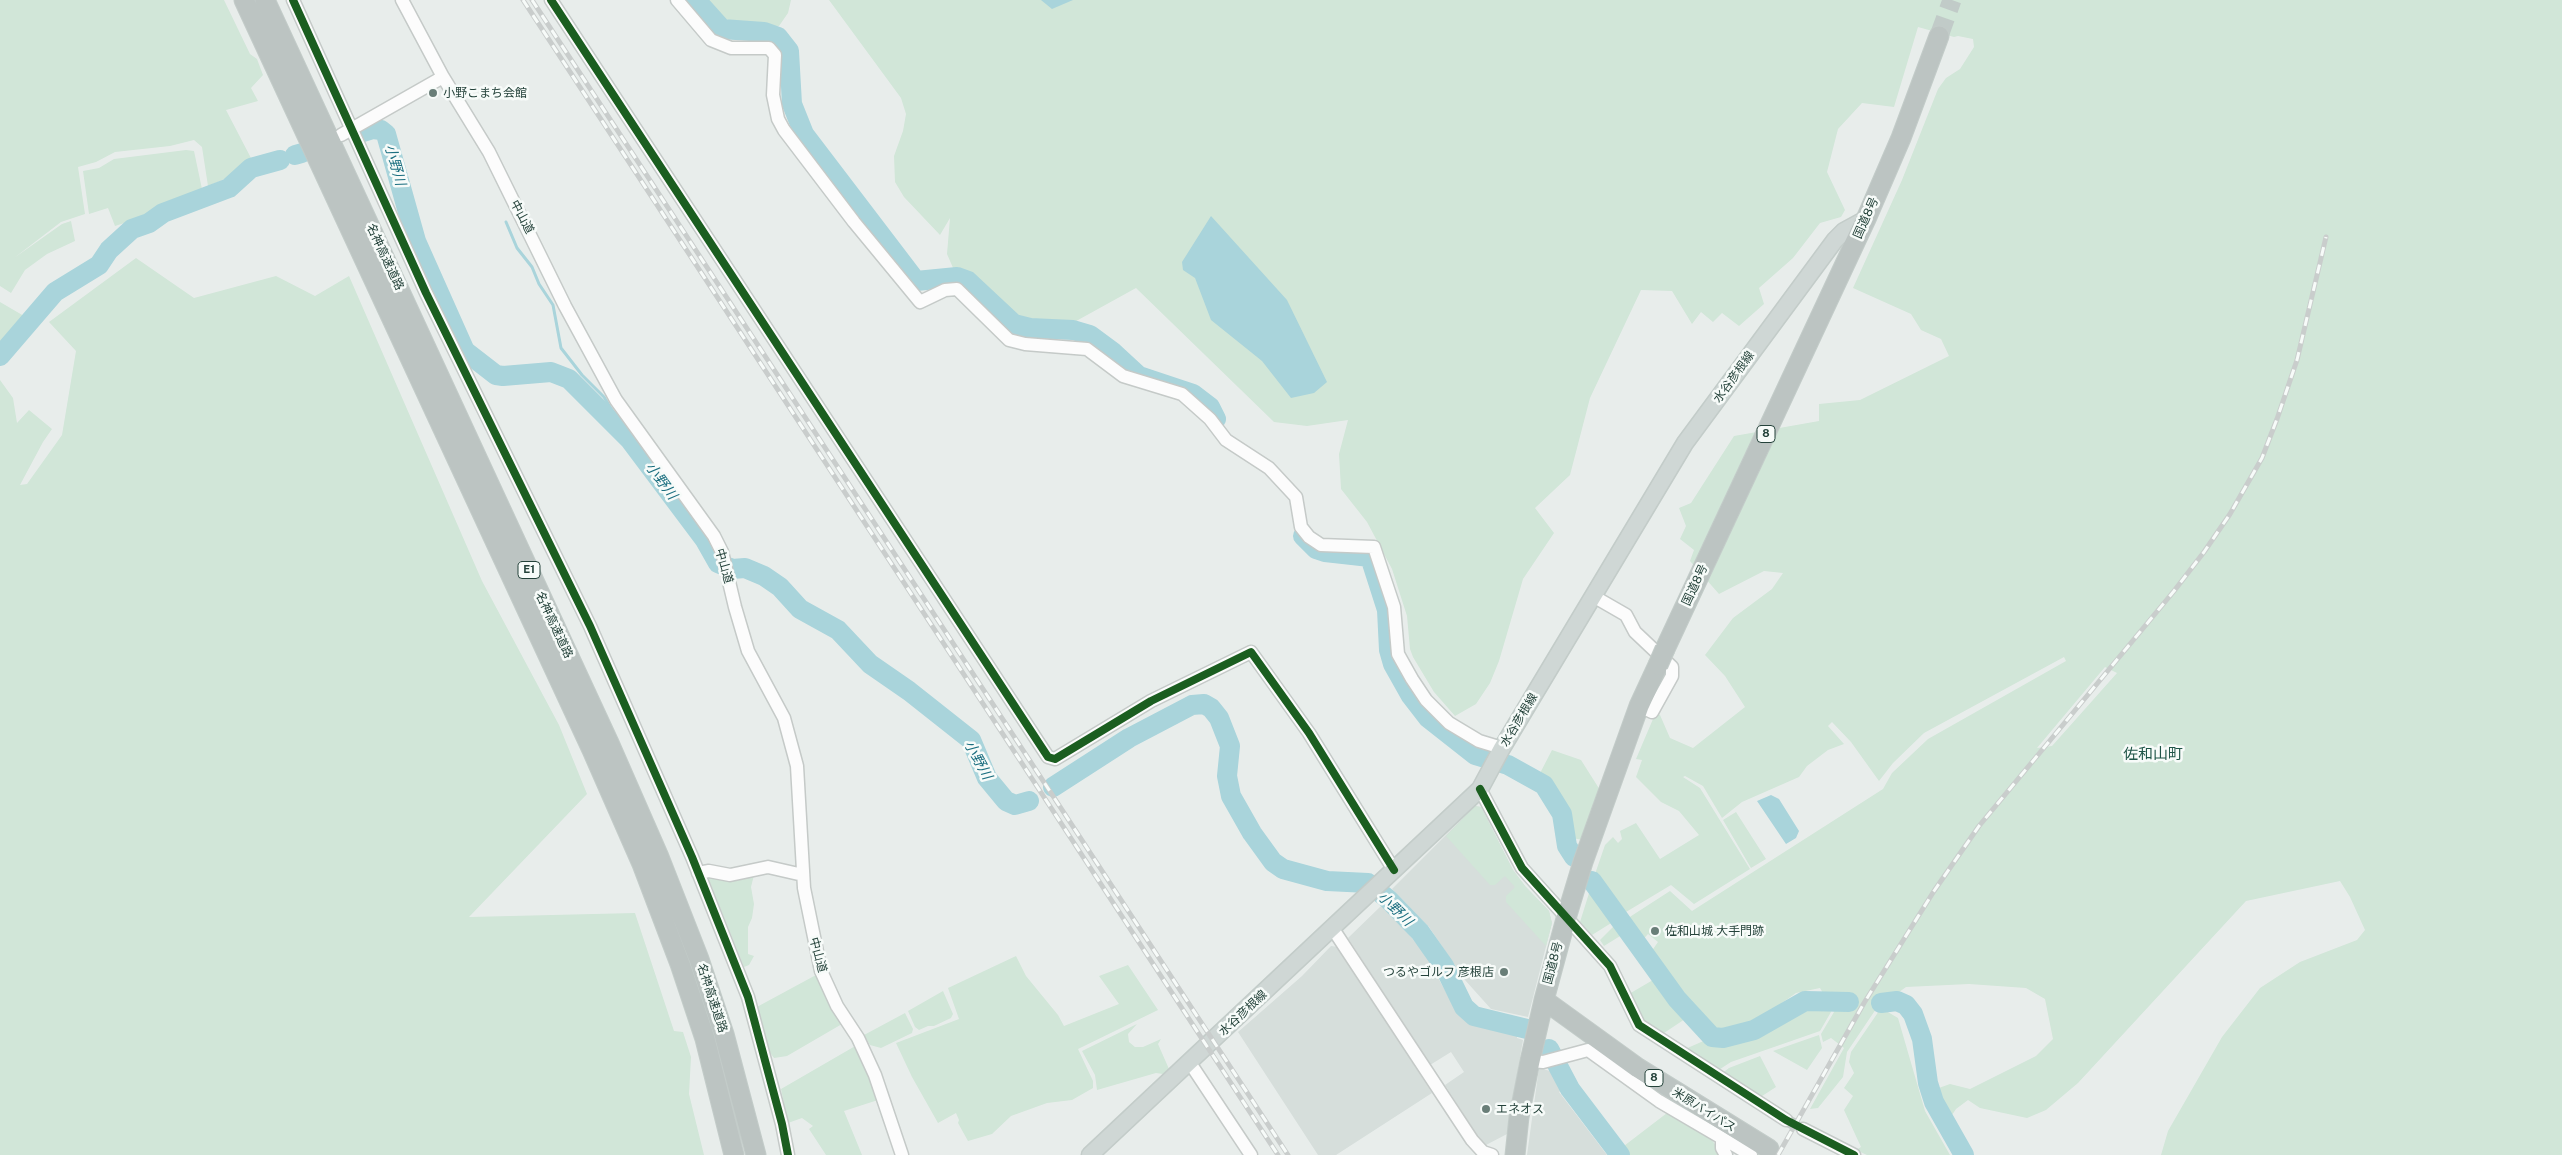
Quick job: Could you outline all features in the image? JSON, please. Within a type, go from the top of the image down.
[{"type":"highway","name":"名神高速道路","points":[[244,0],[592,750],[642,864],[680,964],[705,1039],[734,1155]]},
{"type":"highway","name":"名神高速道路","points":[[265,0],[605,734],[659,857],[699,959],[724,1034],[756,1155]]},
{"type":"highway","name":"国道8号","points":[[1514,1155],[1530,1061],[1567,915],[1583,862],[1639,706],[1866,219],[1901,138],[1939,36]]},
{"type":"highway","name":"米原バイパス","points":[[1544,1000],[1638,1068],[1760,1152]]},
{"type":"main road","name":"水谷彦根線","points":[[1090,1155],[1480,789],[1497,757],[1685,443],[1835,240],[1844,231],[1866,219]]},
{"type":"street","points":[[292,0],[426,292],[586,617],[698,872],[748,996],[782,1124],[788,1155]]},
{"type":"street","name":"中山道","points":[[402,0],[443,77],[489,152],[565,306],[616,400],[714,536],[726,566],[736,613],[748,651],[784,718],[797,766],[803,875],[821,971],[837,1006],[858,1038],[875,1075],[902,1155]]},
{"type":"street","points":[[552,0],[1048,758],[1055,759],[1150,701],[1252,652],[1309,733],[1394,870]]},
{"type":"street","points":[[677,0],[710,40],[731,48],[769,48],[775,55],[774,95],[778,119],[784,130],[854,222],[920,302],[945,290],[957,289],[1009,340],[1025,344],[1087,349],[1123,376],[1182,394],[1210,419],[1226,440],[1269,468],[1289,490],[1296,498],[1301,526],[1309,537],[1321,544],[1374,547],[1394,607],[1398,654],[1408,673],[1426,700],[1449,723],[1479,741],[1497,757]]},
{"type":"street","points":[[341,135],[443,77]]},
{"type":"street","points":[[1593,596],[1626,615],[1635,632],[1672,667],[1672,676],[1652,712],[1639,706]]},
{"type":"street","points":[[1480,789],[1522,868],[1567,915],[1610,966],[1639,1026],[1786,1120]]},
{"type":"street","points":[[698,872],[709,871],[730,875],[768,867],[803,875]]},
{"type":"street","points":[[1333,929],[1472,1140],[1483,1152],[1492,1155]]},
{"type":"street","points":[[1530,1061],[1554,1059],[1588,1050],[1659,1101],[1722,1140],[1760,1152]]},
{"type":"street","points":[[1190,1063],[1251,1155]]},
{"type":"street","points":[[1803,1129],[1854,1155]]},
{"type":"street","points":[[1722,1140],[1722,1148],[1726,1155]]},
{"type":"shaded area","points":[[1475,806],[1481,807],[1513,870],[1525,886],[1549,911],[1552,923],[1528,1017],[1491,1009],[1465,980],[1429,927],[1392,889]]},
{"type":"shaded area","points":[[1382,905],[1425,954],[1454,1007],[1463,1018],[1517,1034],[1517,1038],[1523,1040],[1507,1134],[1486,1145],[1478,1137],[1445,1085],[1464,1072],[1451,1052],[1430,1065],[1348,938]]},
{"type":"shaded area","points":[[1331,946],[1338,947],[1432,1093],[1336,1155],[1318,1155],[1238,1032],[1302,976]]},
{"type":"shaded area","points":[[1539,1068],[1550,1071],[1561,1091],[1559,1092],[1607,1155],[1527,1155]]},
{"type":"green space","points":[[0,0],[224,0],[250,54],[257,59],[263,75],[251,88],[258,101],[226,110],[252,160],[227,178],[208,186],[202,147],[194,140],[170,146],[115,152],[96,162],[78,167],[85,214],[61,222],[14,258],[62,224],[71,221],[75,241],[47,254],[25,270],[11,293],[0,286]]},
{"type":"green space","points":[[707,0],[791,0],[788,13],[779,26],[759,27],[720,18]]},
{"type":"green space","points":[[829,0],[2562,0],[2562,1155],[2161,1155],[2168,1131],[2222,1037],[2260,988],[2300,962],[2357,940],[2365,930],[2350,897],[2340,881],[2246,901],[2078,1083],[2046,1110],[2027,1118],[1980,1108],[1968,1100],[1956,1109],[1950,1118],[1938,1099],[1936,1089],[1950,1084],[1970,1089],[2036,1056],[2053,1039],[2045,999],[2026,988],[1969,984],[1906,987],[1876,1009],[1847,1052],[1843,1077],[1818,1108],[1810,1109],[1844,1048],[1831,1038],[1823,1042],[1821,1034],[1834,1012],[1820,988],[1796,993],[1755,1022],[1715,1031],[1708,1025],[1687,1002],[1651,952],[1658,942],[1648,934],[1640,943],[1625,920],[1670,891],[1692,911],[1883,789],[1892,773],[1928,739],[2066,661],[2064,657],[1924,733],[1893,763],[1879,781],[1851,742],[1832,722],[1828,726],[1844,744],[1828,750],[1807,766],[1799,777],[1742,802],[1722,818],[1703,786],[1685,776],[1683,777],[1700,788],[1750,869],[1694,904],[1671,885],[1621,915],[1594,877],[1605,845],[1613,837],[1618,843],[1622,839],[1620,831],[1636,823],[1660,859],[1699,835],[1679,811],[1661,802],[1636,777],[1642,760],[1636,759],[1656,712],[1660,715],[1670,738],[1693,748],[1745,707],[1725,676],[1705,655],[1733,618],[1772,589],[1783,573],[1764,571],[1719,594],[1690,561],[1694,550],[1680,539],[1686,526],[1679,508],[1691,503],[1734,436],[1819,421],[1819,404],[1860,400],[1949,356],[1941,339],[1921,330],[1911,314],[1853,288],[1902,180],[1938,89],[1946,78],[1960,69],[1974,47],[1973,39],[1954,37],[1918,27],[1894,107],[1862,103],[1838,129],[1827,172],[1845,210],[1841,217],[1820,223],[1793,258],[1759,288],[1764,304],[1739,326],[1722,313],[1713,322],[1701,312],[1692,324],[1672,291],[1641,290],[1590,398],[1570,475],[1535,508],[1554,533],[1523,579],[1499,661],[1490,683],[1476,704],[1455,716],[1434,692],[1413,657],[1410,649],[1407,616],[1392,569],[1367,522],[1341,489],[1339,454],[1348,420],[1307,426],[1274,422],[1136,288],[1069,325],[1014,327],[957,277],[947,254],[950,218],[940,235],[904,197],[895,182],[894,156],[903,131],[906,114],[901,98]],"holes":[[[2105,667],[2117,673],[2052,746],[2037,748]]]},
{"type":"green space","points":[[186,150],[194,151],[202,189],[162,205],[143,217],[115,226],[108,208],[89,214],[83,171],[99,168],[114,159]]},
{"type":"green space","points":[[136,258],[194,298],[276,276],[315,296],[349,276],[482,581],[559,725],[587,794],[469,917],[635,913],[674,1031],[683,1032],[691,1057],[689,1094],[704,1155],[0,1155],[0,380],[13,398],[17,423],[29,410],[52,429],[20,485],[27,484],[62,435],[76,351],[49,322]]},
{"type":"green space","points":[[0,302],[24,316],[0,342]]},
{"type":"green space","points":[[1552,750],[1581,760],[1600,790],[1583,840],[1572,838],[1537,779]]},
{"type":"green space","points":[[1475,806],[1481,807],[1513,870],[1525,886],[1549,911],[1552,923],[1546,946],[1506,902],[1506,896],[1515,887],[1505,876],[1495,885],[1490,885],[1446,836]]},
{"type":"green space","points":[[1736,812],[1766,859],[1751,868],[1723,820]]},
{"type":"green space","points":[[707,875],[754,875],[751,887],[754,904],[752,918],[748,927],[748,954],[754,956],[749,965],[744,967]]},
{"type":"green space","points":[[1590,890],[1593,893],[1595,890],[1616,920],[1592,935],[1580,922]]},
{"type":"green space","points":[[1617,923],[1625,933],[1604,946],[1600,940]]},
{"type":"green space","points":[[1016,956],[1026,976],[1058,1015],[1064,1026],[1119,1004],[1099,976],[1128,965],[1158,1010],[1078,1049],[1093,1081],[1093,1088],[1072,1100],[1047,1103],[1011,1116],[992,1134],[968,1141],[958,1123],[959,1120],[956,1113],[938,1123],[912,1077],[896,1043],[959,1019],[948,988]]},
{"type":"green space","points":[[816,975],[834,1014],[842,1024],[787,1056],[774,1058],[768,1050],[755,1008]]},
{"type":"green space","points":[[1658,977],[1688,1017],[1661,1035],[1640,1019],[1629,994]]},
{"type":"green space","points":[[943,991],[953,1014],[951,1018],[934,1026],[928,1026],[919,1030],[915,1027],[908,1011]]},
{"type":"green space","points":[[1807,1004],[1827,1004],[1831,1012],[1820,1031],[1731,1062],[1717,1071],[1683,1050],[1708,1039],[1723,1042],[1756,1032]]},
{"type":"green space","points":[[1881,1008],[1898,1018],[1925,1111],[1950,1155],[1867,1155],[1856,1150],[1861,1147],[1844,1110],[1853,1096],[1844,1088],[1854,1073],[1849,1062],[1851,1052]]},
{"type":"green space","points":[[905,1013],[913,1029],[912,1033],[881,1048],[870,1045],[864,1035]]},
{"type":"green space","points":[[1137,1024],[1128,1034],[1129,1042],[1135,1047],[1143,1047],[1161,1039],[1158,1044],[1169,1069],[1163,1074],[1156,1073],[1097,1090],[1095,1075],[1082,1051]]},
{"type":"green space","points":[[1819,1035],[1822,1048],[1807,1070],[1773,1051]]},
{"type":"green space","points":[[857,1045],[878,1100],[844,1111],[862,1155],[826,1155],[809,1129],[813,1126],[802,1118],[788,1123],[781,1089]]},
{"type":"green space","points":[[1760,1056],[1776,1087],[1759,1098],[1721,1074],[1729,1068]]},
{"type":"green space","points":[[1667,1113],[1712,1140],[1722,1155],[1624,1155],[1620,1149]]},
{"type":"water","points":[[1041,0],[1073,0],[1052,9]]},
{"type":"water","points":[[1211,216],[1287,300],[1327,382],[1314,393],[1291,398],[1262,361],[1211,320],[1195,278],[1183,270],[1182,262]]},
{"type":"water","points":[[1771,795],[1779,799],[1799,831],[1796,838],[1786,844],[1757,801]]},
{"type":"waterway","points":[[696,0],[722,29],[764,32],[778,37],[789,51],[792,104],[804,134],[916,281],[957,277],[968,281],[1014,324],[1030,328],[1073,330],[1090,335],[1113,352],[1139,376],[1193,394],[1210,407],[1216,419]]},
{"type":"waterway","name":"小野川","points":[[360,133],[373,129],[381,130],[386,134],[416,241],[465,351],[496,375],[551,372],[569,379],[630,440],[705,540],[718,563],[732,569],[745,568],[764,576],[780,587],[800,609],[838,630],[870,664],[909,691],[971,740],[987,778],[1006,801],[1015,805],[1029,801]]},
{"type":"waterway","name":"小野川","points":[[295,155],[302,153]]},
{"type":"waterway","name":"小野川","points":[[0,356],[55,292],[99,265],[109,250],[132,229],[149,223],[163,213],[229,188],[251,168],[280,160]]},
{"type":"waterway","points":[[506,222],[517,248],[532,267],[539,284],[553,305],[561,348],[582,375],[604,397],[630,440]]},
{"type":"waterway","points":[[1303,536],[1316,549],[1325,552],[1370,557],[1387,610],[1389,650],[1393,664],[1411,696],[1428,718],[1475,755],[1508,765],[1544,785],[1562,814],[1567,846],[1574,857]]},
{"type":"waterway","name":"小野川","points":[[1053,787],[1129,738],[1192,705],[1204,704],[1211,708],[1219,718],[1230,746],[1227,776],[1231,796],[1252,833],[1273,862],[1283,869],[1327,881],[1368,883],[1388,899],[1420,932],[1444,966],[1464,1007],[1474,1016],[1527,1029]]},
{"type":"waterway","points":[[1592,881],[1677,999],[1712,1037],[1723,1038],[1754,1030],[1805,1001],[1849,1002]]},
{"type":"waterway","points":[[1881,1003],[1897,1001],[1906,1005],[1913,1014],[1922,1039],[1928,1083],[1934,1102],[1964,1155]]},
{"type":"waterway","name":"小野川","points":[[1549,1049],[1570,1089],[1620,1155]]},
{"type":"tunnel","points":[[1939,36],[1952,0]]},
{"type":"tunnel","points":[[1786,1120],[1803,1129]]},
{"type":"railway","points":[[523,0],[1278,1155]]},
{"type":"railway","points":[[532,0],[1288,1155]]},
{"type":"railway","points":[[1778,1155],[1864,1003],[1934,891],[1979,826],[2174,591],[2230,514],[2262,458],[2277,419],[2297,360],[2326,237]]},
{"type":"cycle path","points":[[293,0],[426,293],[590,626],[692,857],[748,997],[782,1124],[788,1155]]},
{"type":"cycle path","points":[[551,0],[1048,757],[1055,759],[1151,701],[1251,652],[1309,733],[1394,870]]},
{"type":"cycle path","points":[[1480,789],[1522,868],[1610,966],[1639,1025],[1786,1120],[1854,1155]]},
{"type":"place","name":"小野こまち会館","points":[[433,93]]},
{"type":"place","name":"佐和山城 大手門跡","points":[[1655,931]]},
{"type":"place","name":"つるやゴルフ 彦根店","points":[[1504,972]]},
{"type":"place","name":"エネオス","points":[[1486,1109]]},
{"type":"district","name":"佐和山町","points":[[2153,754]]}]
